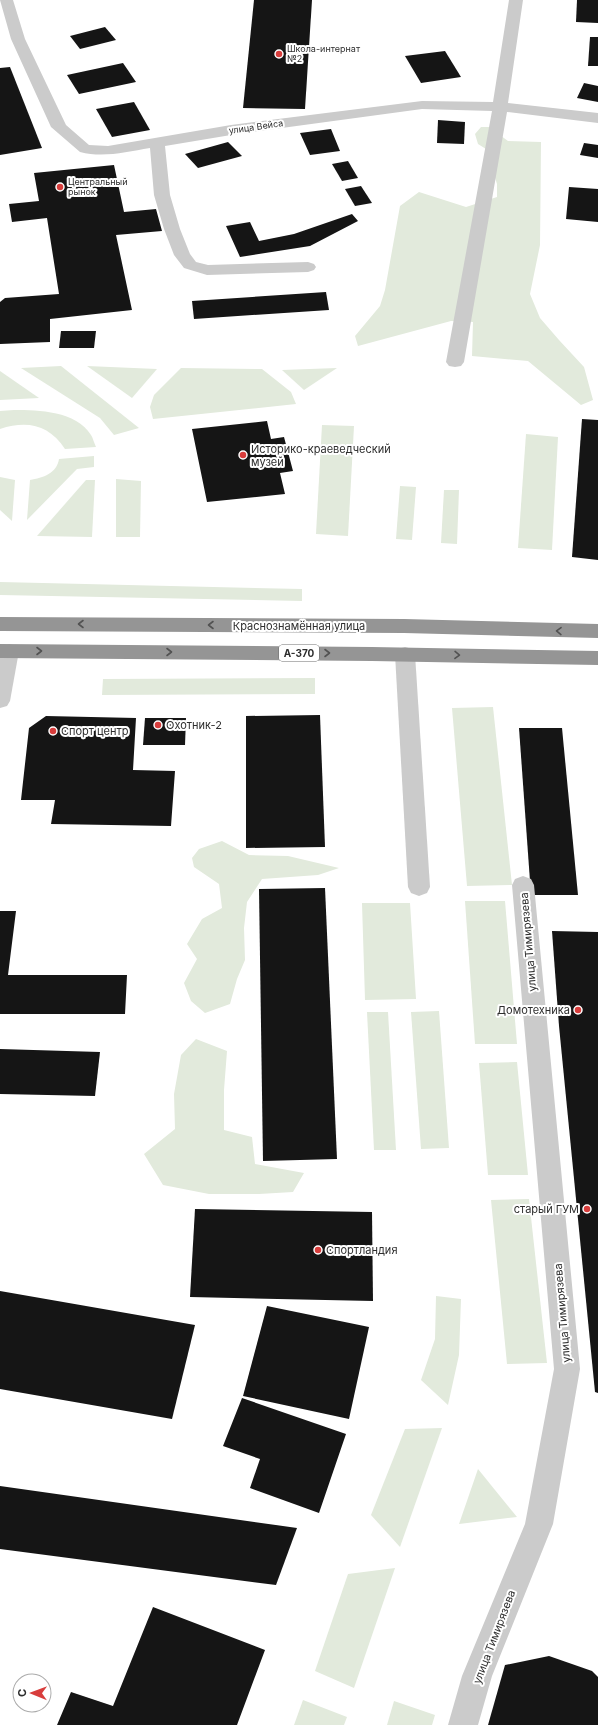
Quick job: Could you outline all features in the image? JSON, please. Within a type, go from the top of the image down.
[{"type":"highway","name":"Краснознамённая улица","points":[[6,624],[404,626],[598,632]]},
{"type":"highway","name":"А-370","points":[[4,651],[405,654],[598,658]]},
{"type":"street","name":"улица Вейса","points":[[6,0],[18,39],[59,127],[85,149],[108,151],[231,130],[422,105],[500,107],[598,118]]},
{"type":"street","points":[[455,362],[500,107],[516,0]]},
{"type":"street","points":[[157,143],[162,195],[172,230],[182,255],[190,265],[207,270],[308,267]]},
{"type":"street","points":[[0,701],[4,651]]},
{"type":"street","points":[[405,654],[419,887]]},
{"type":"street","name":"улица Тимирязева","points":[[463,1725],[477,1676],[539,1524],[567,1369],[523,885]]},
{"type":"shaded area","points":[[481,127],[489,127],[508,141],[541,142],[540,245],[530,294],[540,318],[584,367],[593,400],[581,405],[528,361],[472,356],[473,322],[451,321],[358,346],[355,336],[380,306],[385,290],[400,206],[419,192],[466,207],[497,197],[497,184],[486,149],[478,144],[475,134]]},
{"type":"shaded area","points":[[61,366],[139,428],[114,435],[100,418],[21,368]]},
{"type":"shaded area","points":[[87,366],[157,369],[132,398]]},
{"type":"shaded area","points":[[181,368],[262,369],[291,392],[296,404],[153,419],[150,407],[154,395]]},
{"type":"shaded area","points":[[337,368],[304,390],[282,370]]},
{"type":"shaded area","points":[[0,371],[39,398],[0,400]]},
{"type":"shaded area","points":[[14,410],[45,412],[67,417],[76,421],[92,436],[96,447],[65,449],[52,434],[29,425],[10,426],[0,429],[0,411]]},
{"type":"shaded area","points":[[322,425],[354,426],[348,536],[316,534]]},
{"type":"shaded area","points":[[526,434],[558,437],[552,550],[518,548]]},
{"type":"shaded area","points":[[94,456],[94,467],[77,469],[27,520],[30,480],[49,474],[58,464],[59,459]]},
{"type":"shaded area","points":[[0,477],[15,480],[12,521],[0,510]]},
{"type":"shaded area","points":[[116,479],[141,481],[140,537],[116,537]]},
{"type":"shaded area","points":[[86,480],[95,480],[92,537],[37,536]]},
{"type":"shaded area","points":[[400,486],[416,487],[412,540],[396,539]]},
{"type":"shaded area","points":[[444,490],[459,490],[457,544],[441,543]]},
{"type":"shaded area","points":[[0,582],[302,589],[302,601],[0,595]]},
{"type":"shaded area","points":[[315,678],[315,694],[102,695],[103,679]]},
{"type":"shaded area","points":[[493,707],[512,885],[467,886],[452,708]]},
{"type":"shaded area","points":[[222,841],[249,855],[288,856],[339,868],[318,875],[262,879],[247,902],[244,928],[245,960],[237,979],[230,1004],[205,1013],[191,1001],[184,983],[197,959],[187,944],[202,919],[222,908],[219,884],[194,867],[192,858],[199,849]]},
{"type":"shaded area","points":[[465,901],[505,901],[517,1044],[475,1044]]},
{"type":"shaded area","points":[[362,903],[410,903],[416,999],[365,1000]]},
{"type":"shaded area","points":[[439,1011],[449,1148],[421,1149],[411,1012]]},
{"type":"shaded area","points":[[367,1012],[388,1012],[396,1150],[374,1150]]},
{"type":"shaded area","points":[[196,1039],[227,1051],[224,1090],[224,1130],[252,1137],[255,1164],[304,1173],[293,1192],[209,1194],[163,1185],[144,1154],[175,1129],[174,1094],[181,1055]]},
{"type":"shaded area","points":[[517,1062],[528,1175],[488,1175],[479,1063]]},
{"type":"shaded area","points":[[529,1199],[547,1363],[507,1364],[491,1200]]},
{"type":"shaded area","points":[[436,1296],[461,1299],[459,1355],[448,1405],[421,1380],[435,1339]]},
{"type":"shaded area","points":[[442,1428],[400,1547],[371,1515],[405,1429]]},
{"type":"shaded area","points":[[478,1469],[517,1517],[459,1524]]},
{"type":"shaded area","points":[[395,1568],[354,1688],[315,1671],[348,1574]]},
{"type":"shaded area","points":[[303,1700],[347,1717],[344,1725],[294,1725]]},
{"type":"shaded area","points":[[394,1701],[435,1715],[432,1725],[387,1725]]},
{"type":"building","name":"Школа-интернат №2","points":[[254,0],[312,0],[305,109],[243,108]]},
{"type":"building","points":[[577,0],[598,0],[598,23],[576,22]]},
{"type":"building","points":[[105,27],[116,40],[80,49],[70,36]]},
{"type":"building","points":[[590,37],[598,37],[598,66],[588,66]]},
{"type":"building","points":[[445,51],[461,77],[421,83],[405,56]]},
{"type":"building","points":[[123,63],[136,82],[79,94],[67,75]]},
{"type":"building","points":[[10,67],[42,148],[0,155],[0,68]]},
{"type":"building","points":[[584,83],[598,86],[598,102],[577,98]]},
{"type":"building","points":[[134,102],[150,130],[112,137],[96,109]]},
{"type":"building","points":[[438,120],[465,122],[464,144],[437,143]]},
{"type":"building","points":[[331,129],[340,151],[310,155],[300,133]]},
{"type":"building","points":[[228,142],[242,156],[198,168],[185,154]]},
{"type":"building","points":[[584,143],[598,145],[598,158],[580,155]]},
{"type":"building","points":[[348,161],[358,178],[342,181],[332,164]]},
{"type":"building","name":"Центральный рынок","points":[[114,165],[124,212],[156,209],[162,231],[116,235],[132,310],[50,319],[50,342],[0,344],[0,302],[5,298],[59,294],[47,218],[12,222],[9,204],[39,201],[34,173]]},
{"type":"building","points":[[361,186],[372,203],[355,206],[345,189]]},
{"type":"building","points":[[569,187],[598,189],[598,222],[566,219]]},
{"type":"building","points":[[352,214],[358,221],[310,246],[240,257],[226,226],[250,222],[259,241],[294,234]]},
{"type":"building","points":[[326,292],[329,310],[194,319],[192,301]]},
{"type":"building","points":[[61,331],[96,331],[94,348],[59,348]]},
{"type":"building","points":[[582,419],[598,420],[598,560],[572,557]]},
{"type":"building","name":"Историко-краеведческий музей","points":[[267,421],[271,439],[284,437],[293,471],[280,473],[285,494],[207,502],[192,429]]},
{"type":"building","points":[[320,715],[325,847],[246,848],[246,716]]},
{"type":"building","points":[[46,716],[136,718],[133,770],[175,771],[171,826],[51,824],[55,800],[21,800],[29,728]]},
{"type":"building","points":[[145,718],[186,718],[185,745],[143,745]]},
{"type":"building","points":[[519,728],[562,728],[578,895],[531,895]]},
{"type":"building","points":[[325,888],[337,1159],[263,1161],[259,889]]},
{"type":"building","points":[[0,911],[16,911],[8,975],[127,975],[125,1014],[0,1014]]},
{"type":"building","name":"старый ГУМ","points":[[552,931],[598,932],[598,1393],[595,1392],[559,1026]]},
{"type":"building","points":[[0,1049],[100,1052],[95,1096],[0,1094]]},
{"type":"building","points":[[195,1209],[372,1212],[373,1301],[190,1297]]},
{"type":"building","points":[[0,1291],[195,1325],[172,1419],[0,1389]]},
{"type":"building","points":[[267,1306],[369,1327],[349,1419],[243,1396]]},
{"type":"building","points":[[242,1398],[346,1434],[319,1513],[250,1488],[260,1459],[223,1446]]},
{"type":"building","points":[[0,1486],[297,1528],[276,1585],[0,1549]]},
{"type":"building","points":[[153,1607],[265,1650],[237,1725],[57,1725],[71,1692],[113,1706]]},
{"type":"building","points":[[549,1656],[592,1671],[598,1677],[598,1725],[488,1725],[505,1665]]},
{"type":"place","name":"Школа-интернат №2","points":[[279,54]]},
{"type":"place","name":"Центральный рынок","points":[[60,187]]},
{"type":"place","name":"Историко-краеведческий музей","points":[[243,455]]},
{"type":"place","name":"Охотник-2","points":[[158,725]]},
{"type":"place","name":"Спорт центр","points":[[53,731]]},
{"type":"place","name":"Домотехника","points":[[578,1010]]},
{"type":"place","name":"старый ГУМ","points":[[587,1209]]},
{"type":"place","name":"Спортландия","points":[[318,1250]]}]
